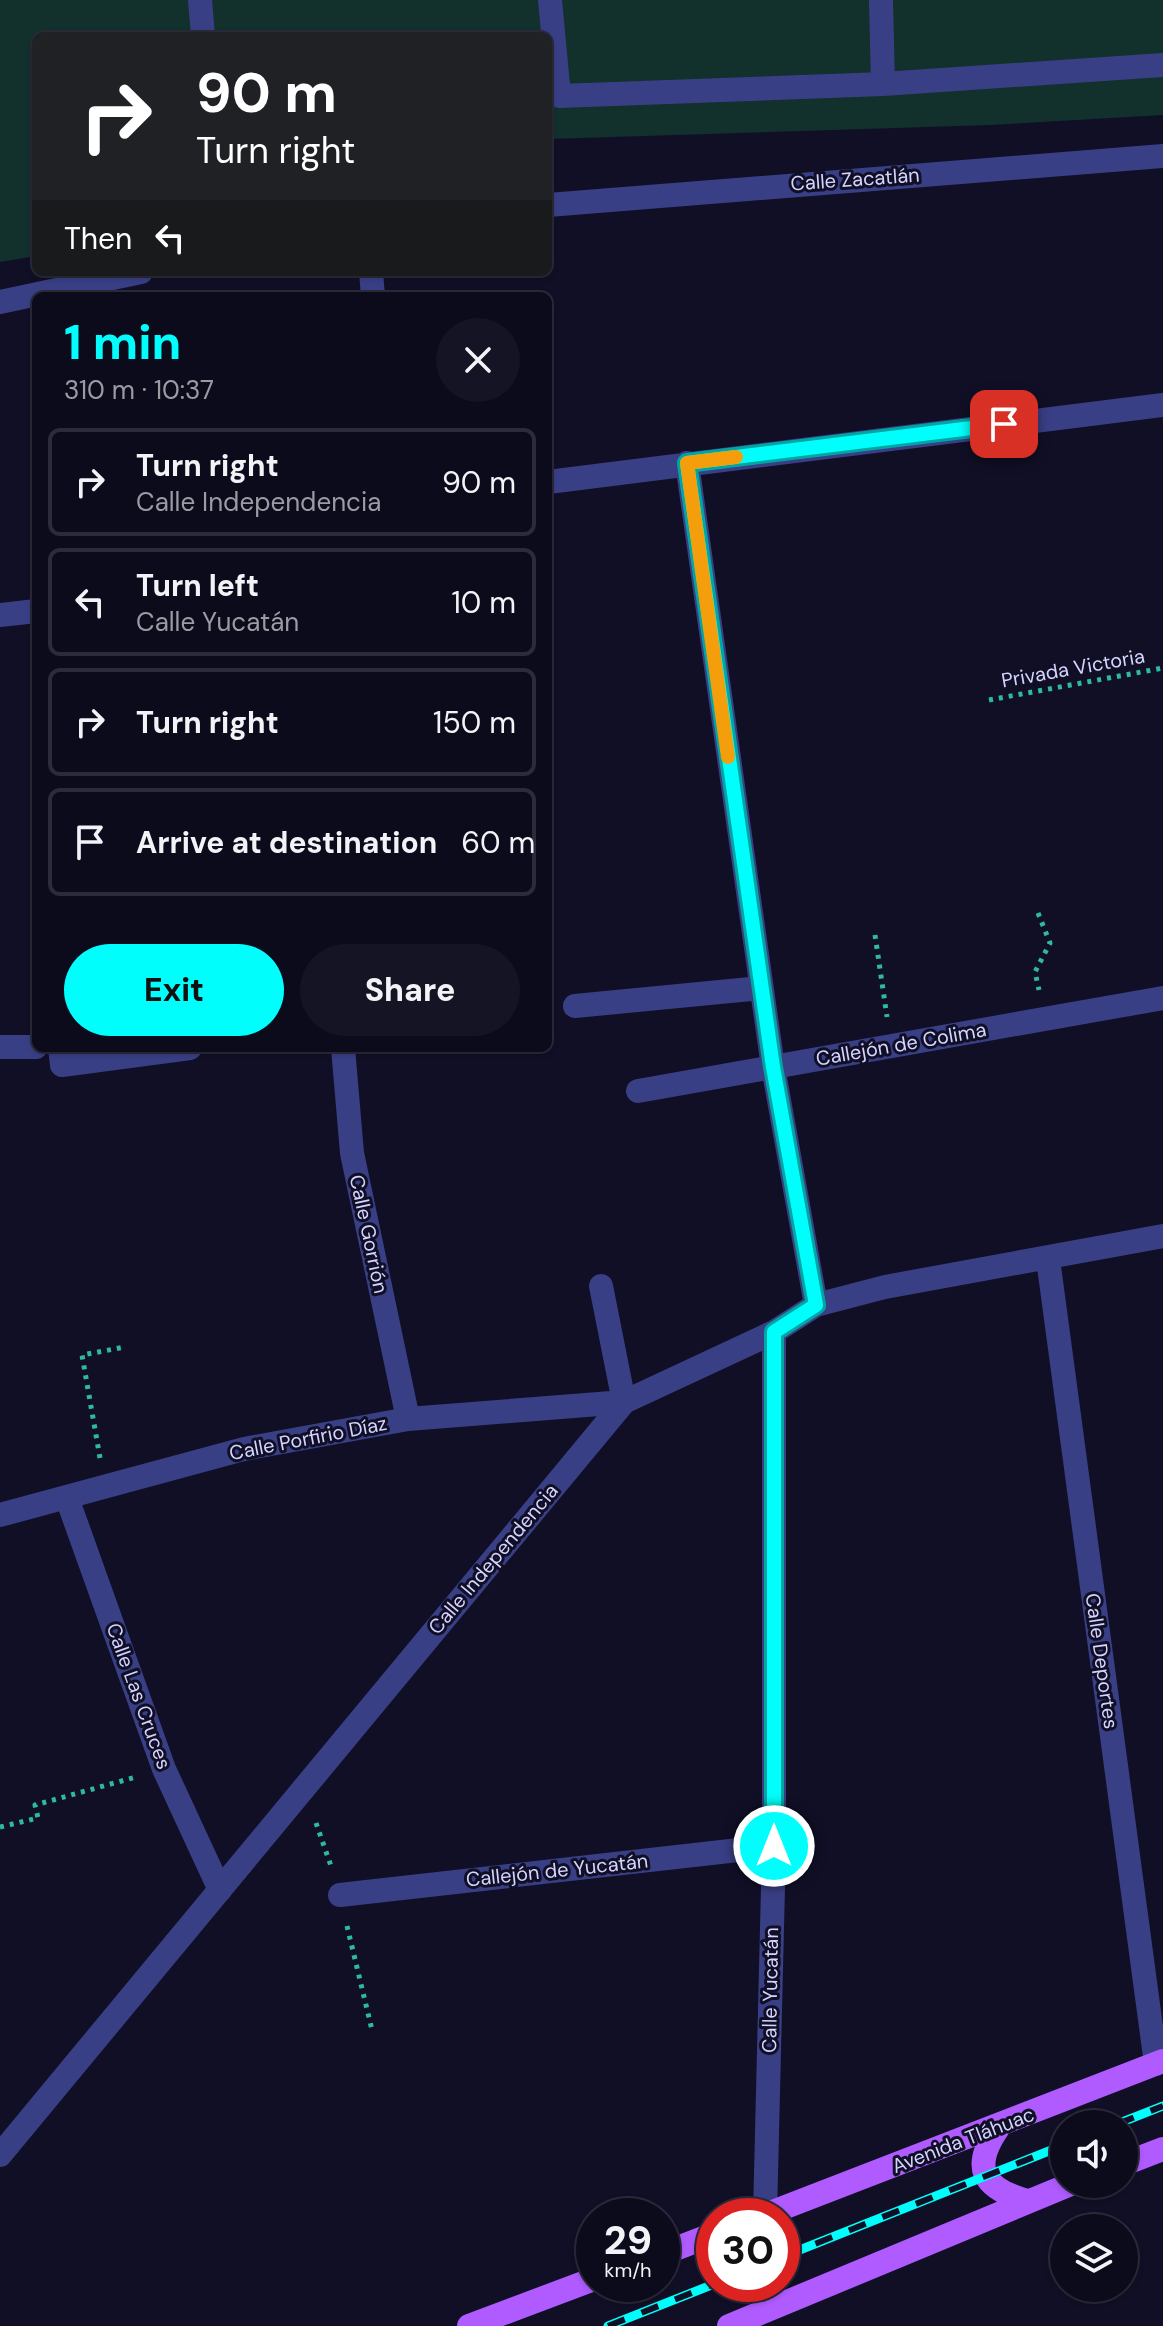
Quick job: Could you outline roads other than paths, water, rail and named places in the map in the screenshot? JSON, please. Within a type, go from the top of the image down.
[{"type":"main road","name":"Avenida Tláhuac","points":[[800,2202],[998,2128],[1160,2062]]},
{"type":"main road","points":[[998,2128],[983,2150],[985,2172],[992,2186],[1003,2194],[1027,2201]]},
{"type":"main road","points":[[1138,2159],[1163,2149]]},
{"type":"main road","points":[[729,2326],[761,2320],[1050,2192]]},
{"type":"main road","points":[[469,2326],[576,2286]]},
{"type":"street","points":[[200,0],[203,32]]},
{"type":"street","points":[[550,0],[559,96],[883,84],[1163,65]]},
{"type":"street","points":[[881,0],[883,84]]},
{"type":"street","name":"Calle Zacatlán","points":[[552,205],[1163,156]]},
{"type":"street","points":[[47,292],[122,276]]},
{"type":"street","points":[[0,302],[32,295]]},
{"type":"street","points":[[552,481],[1163,405]]},
{"type":"street","points":[[687,463],[773,1067],[816,1305]]},
{"type":"street","points":[[0,615],[32,611]]},
{"type":"street","points":[[575,1006],[761,988]]},
{"type":"street","name":"Callejón de Colima","points":[[638,1091],[1163,998]]},
{"type":"street","points":[[0,1047],[32,1047]]},
{"type":"street","points":[[60,1052],[62,1065],[160,1052]]},
{"type":"street","name":"Calle Gorrión","points":[[343,1052],[352,1153],[408,1419]]},
{"type":"street","name":"Calle Independencia","points":[[0,2155],[624,1402],[774,1332],[816,1305],[885,1287],[1163,1236]]},
{"type":"street","name":"Calle Deportes","points":[[1048,1259],[1160,2062]]},
{"type":"street","points":[[601,1286],[624,1402]]},
{"type":"street","name":"Calle Yucatán","points":[[764,2198],[774,1846],[774,1332]]},
{"type":"street","name":"Calle Porfirio Díaz","points":[[0,1515],[244,1449],[408,1419],[624,1402]]},
{"type":"street","name":"Calle Las Cruces","points":[[67,1498],[164,1769],[220,1890]]},
{"type":"street","name":"Callejón de Yucatán","points":[[341,1900],[774,1846]]},
{"type":"railway","points":[[1138,2116],[1163,2106]]},
{"type":"railway","points":[[800,2250],[1050,2151]]},
{"type":"railway","points":[[608,2326],[696,2291]]}]
